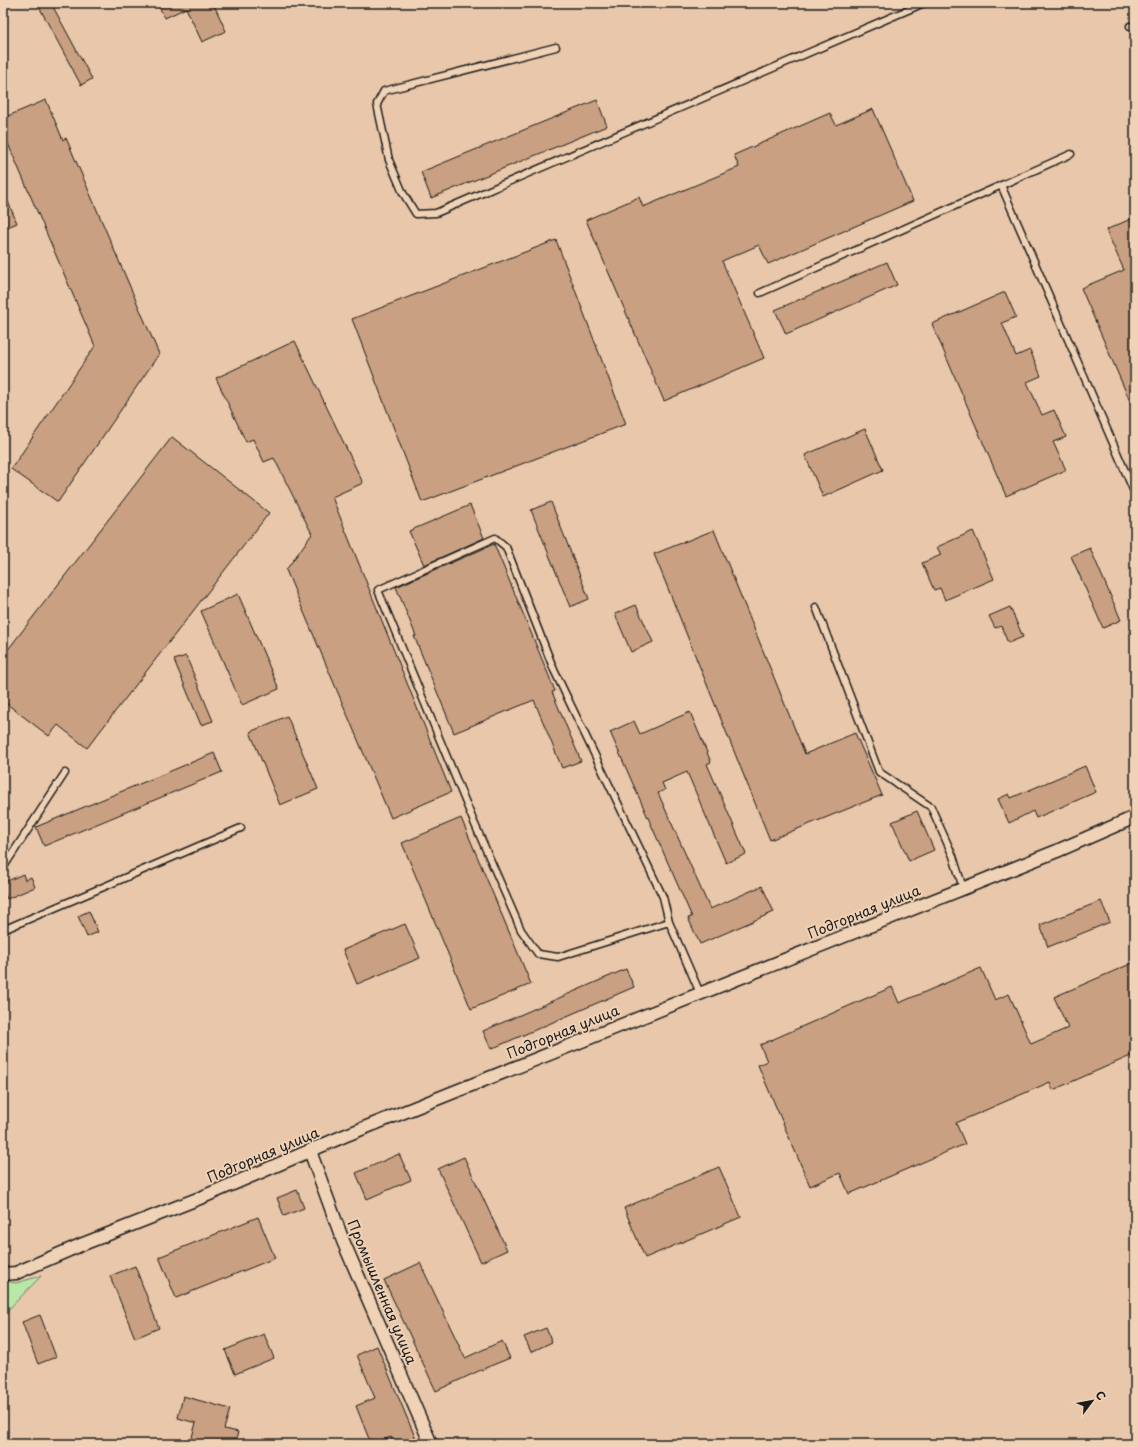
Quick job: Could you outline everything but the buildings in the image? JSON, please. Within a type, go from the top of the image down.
[{"type":"street","name":"Подгорная улица","points":[[3,1274],[16,1274],[83,1244],[205,1196],[310,1151],[700,993],[1057,851],[1135,817]]},
{"type":"street","name":"Промышленная улица","points":[[310,1151],[343,1241],[431,1444]]},
{"type":"lane","points":[[556,46],[384,91],[377,104],[389,160],[403,193],[416,214],[436,213],[924,3]]},
{"type":"lane","points":[[760,293],[1071,154]]},
{"type":"lane","points":[[1001,185],[1135,494]]},
{"type":"lane","points":[[669,922],[558,957],[538,954],[521,930],[473,820],[378,590],[495,538],[506,547],[554,670],[663,897],[669,922],[700,993]]},
{"type":"lane","points":[[816,607],[879,772],[932,807],[953,856],[964,888]]},
{"type":"lane","points":[[3,868],[65,773]]},
{"type":"lane","points":[[3,930],[241,828]]},
{"type":"green space","points":[[41,1276],[3,1315],[3,1281],[16,1283]]}]
